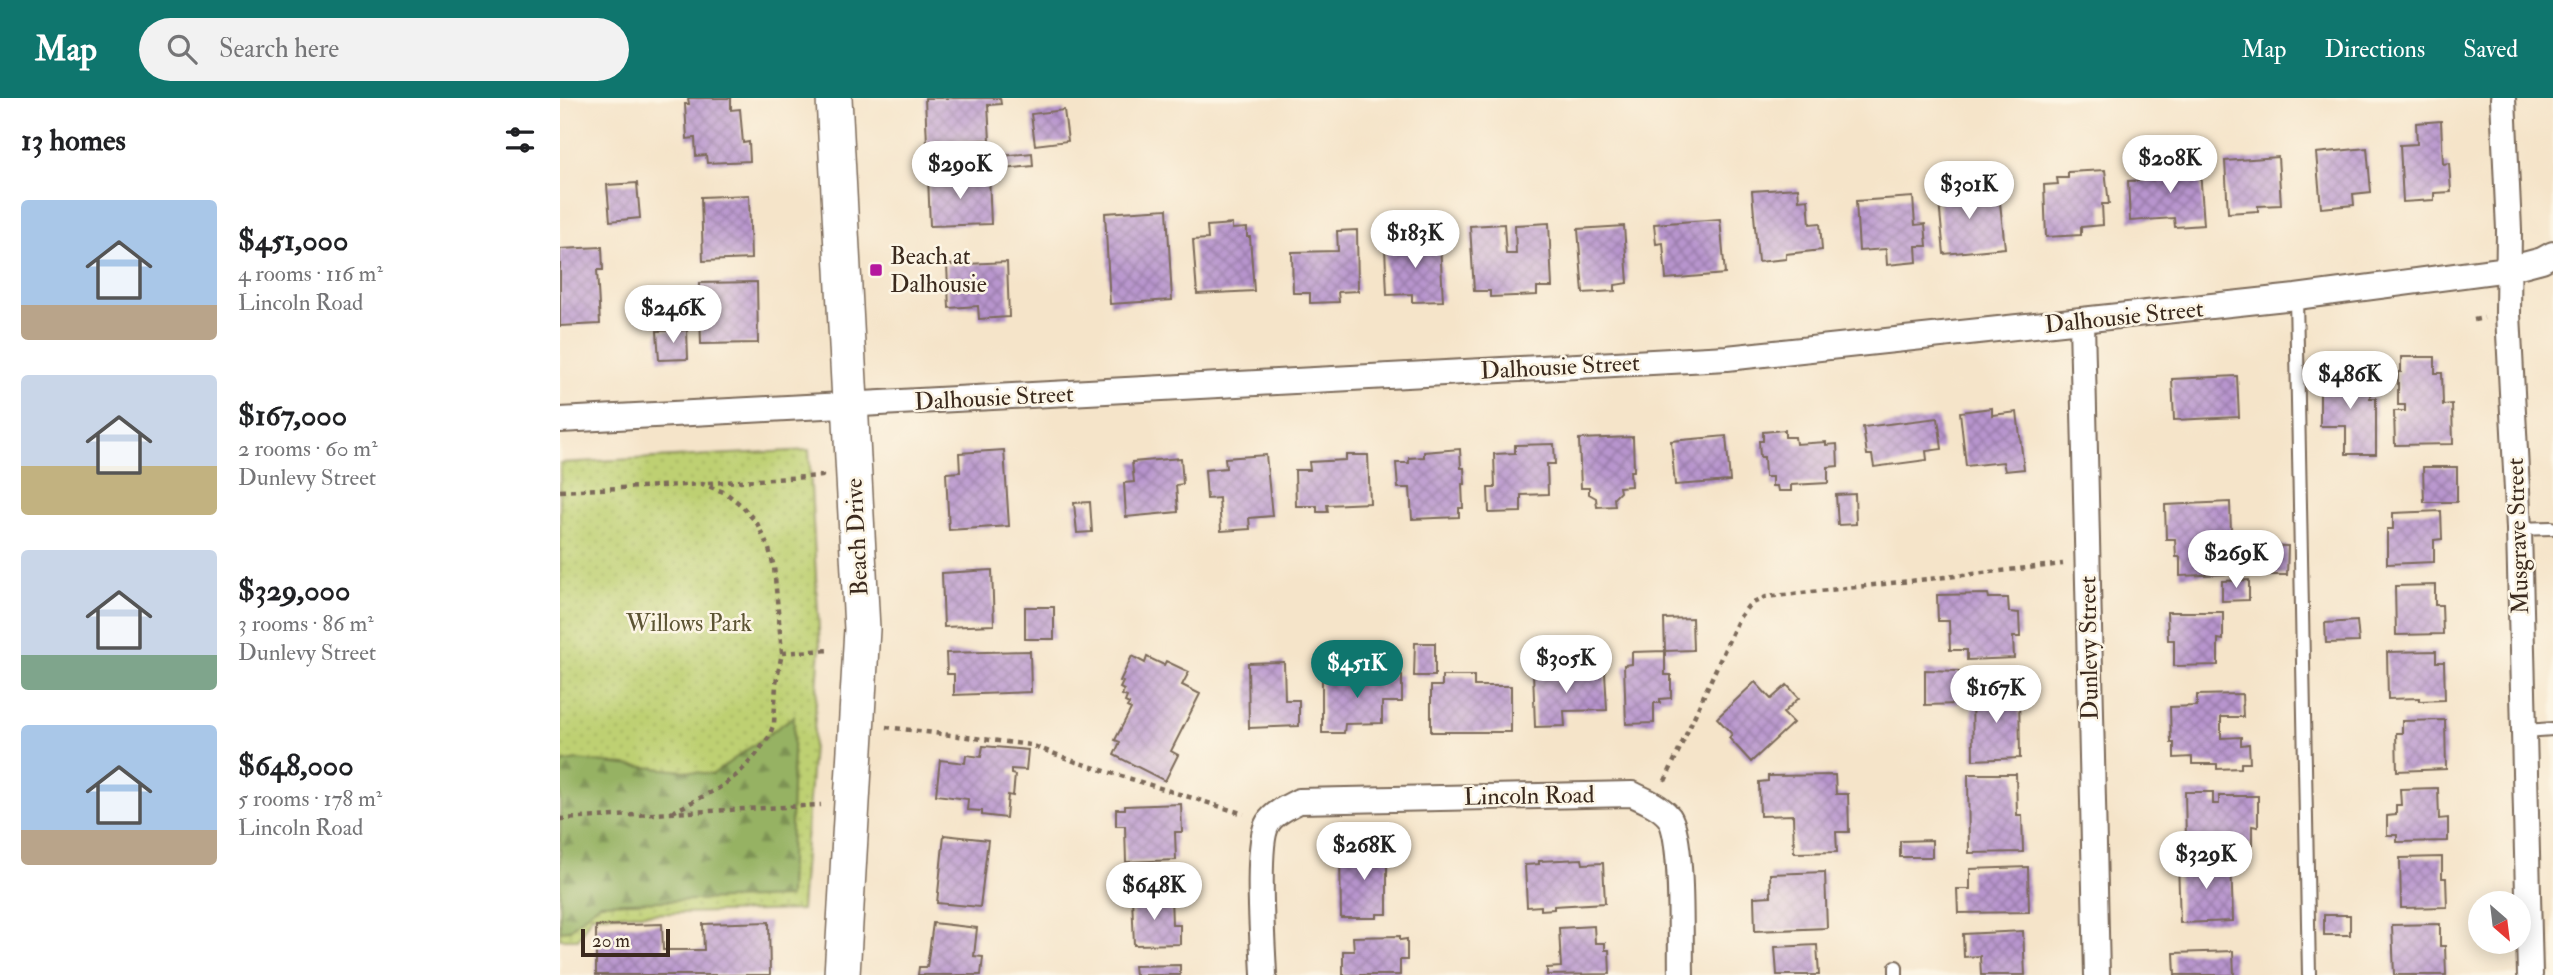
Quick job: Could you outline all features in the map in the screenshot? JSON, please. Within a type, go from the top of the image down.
[{"type":"main road","name":"Beach Drive","points":[[834,98],[862,629],[842,975]]},
{"type":"street","name":"Musgrave Street","points":[[2503,98],[2519,529],[2530,975]]},
{"type":"street","name":"Dalhousie Street","points":[[560,420],[1727,358],[2296,298],[2508,269],[2542,260],[2553,254]]},
{"type":"street","name":"Dunlevy Street","points":[[2082,322],[2097,975]]},
{"type":"street","name":"Lincoln Road","points":[[1267,823],[1285,807],[1299,801],[1632,793],[1654,805]]},
{"type":"street","points":[[1654,805],[1670,818],[1678,846],[1681,975]]},
{"type":"street","points":[[1264,975],[1261,852],[1267,823]]},
{"type":"lane","points":[[2296,298],[2309,975]]},
{"type":"lane","points":[[2519,529],[2553,528]]},
{"type":"lane","points":[[2525,731],[2553,729]]},
{"type":"path","points":[[560,491],[822,476],[821,465]]},
{"type":"path","points":[[671,813],[719,789],[738,774],[769,737],[774,723],[776,683],[782,653],[774,567],[757,523],[726,493],[703,484]]},
{"type":"path","points":[[1654,805],[1739,618],[1749,605],[1766,597],[2087,562]]},
{"type":"path","points":[[782,653],[861,647]]},
{"type":"path","points":[[858,723],[1031,745],[1267,823]]},
{"type":"path","points":[[560,819],[851,804]]},
{"type":"green space","name":"Willows Park","points":[[809,450],[820,648],[801,910],[592,915],[578,939],[560,939],[560,463]]},
{"type":"green space","points":[[794,716],[789,897],[599,903],[569,930],[560,931],[560,763],[577,760],[713,774]]},
{"type":"building","points":[[688,98],[731,98],[731,110],[740,109],[743,143],[749,142],[750,161],[707,163],[706,155],[696,156],[695,138],[687,139],[685,104],[689,104]]},
{"type":"building","points":[[925,98],[1000,98],[1001,104],[988,105],[990,140],[927,143]]},
{"type":"building","points":[[1064,110],[1068,141],[1035,145],[1031,114]]},
{"type":"building","points":[[2441,121],[2443,164],[2449,163],[2451,192],[2434,193],[2434,200],[2403,202],[2400,145],[2417,144],[2416,123]]},
{"type":"building","points":[[2367,148],[2371,192],[2353,194],[2354,205],[2321,208],[2316,153]]},
{"type":"building","points":[[1032,153],[1033,166],[994,170],[993,157]]},
{"type":"building","points":[[2199,156],[2204,225],[2175,227],[2174,218],[2130,221],[2128,181],[2153,180],[2152,168],[2176,167],[2176,158]]},
{"type":"building","points":[[2278,157],[2281,205],[2258,206],[2258,211],[2228,213],[2225,161]]},
{"type":"building","points":[[2105,170],[2109,204],[2102,204],[2103,225],[2081,227],[2081,235],[2046,237],[2044,185],[2058,184],[2057,178],[2068,178],[2068,172]]},
{"type":"building","points":[[989,175],[991,224],[930,226],[928,177]]},
{"type":"building","points":[[1970,182],[1971,193],[1986,191],[1987,204],[2000,203],[2005,248],[1944,254],[1938,191],[1948,190],[1947,184]]},
{"type":"building","points":[[637,183],[640,218],[610,221],[607,185]]},
{"type":"building","points":[[1798,188],[1799,200],[1808,199],[1810,224],[1820,223],[1822,250],[1786,254],[1786,259],[1758,262],[1752,191]]},
{"type":"building","points":[[749,195],[751,259],[703,261],[701,197]]},
{"type":"building","points":[[1913,197],[1915,225],[1925,224],[1927,246],[1916,246],[1917,262],[1887,265],[1886,249],[1859,251],[1856,201]]},
{"type":"building","points":[[1167,209],[1172,300],[1110,304],[1105,213]]},
{"type":"building","points":[[1720,219],[1725,274],[1666,279],[1663,243],[1656,244],[1654,224]]},
{"type":"building","points":[[1549,223],[1552,287],[1537,287],[1537,295],[1490,297],[1490,291],[1474,291],[1470,226],[1504,224],[1506,254],[1516,254],[1515,225]]},
{"type":"building","points":[[1232,224],[1232,229],[1247,228],[1247,237],[1250,237],[1254,291],[1197,294],[1193,240],[1208,239],[1207,226]]},
{"type":"building","points":[[1624,226],[1628,283],[1615,285],[1615,291],[1583,293],[1578,229]]},
{"type":"building","points":[[1357,230],[1358,291],[1338,292],[1339,302],[1310,303],[1310,293],[1293,293],[1292,252],[1338,251],[1337,231]]},
{"type":"building","points":[[1426,236],[1426,244],[1440,243],[1443,301],[1412,302],[1412,294],[1387,295],[1385,247],[1402,245],[1402,237]]},
{"type":"building","points":[[602,247],[603,270],[597,270],[600,324],[560,326],[560,249]]},
{"type":"building","points":[[1007,262],[1009,317],[979,319],[978,306],[949,308],[947,265]]},
{"type":"building","points":[[757,282],[758,343],[701,344],[699,283]]},
{"type":"building","points":[[687,330],[688,359],[659,360],[657,331]]},
{"type":"building","points":[[2401,357],[2435,357],[2435,373],[2442,373],[2443,405],[2452,404],[2453,444],[2395,445],[2394,411],[2405,411],[2405,405],[2398,405]]},
{"type":"building","points":[[2320,375],[2351,375],[2351,381],[2371,381],[2370,398],[2376,398],[2376,454],[2346,454],[2346,426],[2320,426]]},
{"type":"building","points":[[2237,376],[2239,417],[2174,420],[2172,379]]},
{"type":"building","points":[[1992,408],[1992,415],[2017,412],[2024,469],[2005,471],[2003,462],[1966,466],[1960,412]]},
{"type":"building","points":[[1938,418],[1942,449],[1926,451],[1927,460],[1874,467],[1872,455],[1867,455],[1863,427]]},
{"type":"building","points":[[1785,430],[1785,437],[1795,437],[1796,444],[1837,444],[1838,466],[1828,467],[1828,483],[1791,485],[1791,491],[1778,491],[1777,486],[1772,486],[1772,477],[1765,477],[1764,457],[1760,457],[1759,441],[1763,441],[1763,432]]},
{"type":"building","points":[[1726,436],[1730,481],[1675,485],[1671,441]]},
{"type":"building","points":[[1633,437],[1634,471],[1630,471],[1631,486],[1619,487],[1620,492],[1614,498],[1615,506],[1597,507],[1596,498],[1589,494],[1589,488],[1581,488],[1579,439]]},
{"type":"building","points":[[1554,444],[1555,464],[1547,464],[1548,494],[1521,495],[1521,512],[1489,513],[1488,488],[1495,488],[1494,454],[1515,453],[1515,445]]},
{"type":"building","points":[[1460,449],[1465,484],[1462,484],[1463,508],[1459,508],[1459,517],[1412,519],[1410,488],[1398,488],[1396,463],[1409,463],[1409,458],[1424,457],[1424,452]]},
{"type":"building","points":[[1004,450],[1009,526],[949,530],[946,473],[960,472],[959,453]]},
{"type":"building","points":[[1266,455],[1272,516],[1249,518],[1250,529],[1221,531],[1219,498],[1207,499],[1205,470],[1226,468],[1225,458]]},
{"type":"building","points":[[1346,455],[1368,455],[1370,503],[1327,505],[1328,512],[1317,512],[1317,506],[1296,506],[1295,470],[1310,470],[1309,462],[1346,460]]},
{"type":"building","points":[[1181,458],[1183,484],[1176,485],[1178,512],[1126,517],[1124,483],[1134,482],[1132,462]]},
{"type":"building","points":[[2423,467],[2457,467],[2457,502],[2424,502]]},
{"type":"building","points":[[1855,494],[1856,524],[1838,525],[1836,495]]},
{"type":"building","points":[[1090,502],[1092,532],[1077,533],[1074,503]]},
{"type":"building","points":[[2230,502],[2231,532],[2223,532],[2224,551],[2232,550],[2232,545],[2249,544],[2250,573],[2180,576],[2180,557],[2176,557],[2175,539],[2166,539],[2165,505]]},
{"type":"building","points":[[2441,511],[2442,539],[2434,540],[2434,562],[2387,564],[2387,529],[2393,529],[2393,513]]},
{"type":"building","points":[[2254,545],[2288,546],[2287,575],[2254,575]]},
{"type":"building","points":[[992,570],[994,625],[944,627],[942,573]]},
{"type":"building","points":[[2249,580],[2249,600],[2222,601],[2222,581]]},
{"type":"building","points":[[2435,585],[2435,605],[2442,605],[2443,634],[2396,635],[2395,586]]},
{"type":"building","points":[[1988,594],[1989,598],[2008,598],[2009,612],[2019,613],[2020,637],[2013,637],[2014,658],[1967,660],[1967,650],[1950,650],[1949,621],[1938,621],[1937,595]]},
{"type":"building","points":[[1025,607],[1054,607],[1054,639],[1025,639]]},
{"type":"building","points":[[2167,612],[2223,612],[2223,640],[2218,639],[2218,665],[2174,666],[2174,640],[2168,640]]},
{"type":"building","points":[[1692,618],[1693,650],[1665,651],[1664,619]]},
{"type":"building","points":[[2357,621],[2359,642],[2326,643],[2325,623]]},
{"type":"building","points":[[1415,643],[1435,643],[1435,676],[1414,676]]},
{"type":"building","points":[[1030,651],[1031,692],[954,695],[954,674],[947,674],[946,653]]},
{"type":"building","points":[[1665,651],[1665,675],[1671,675],[1671,698],[1660,699],[1660,703],[1654,703],[1654,723],[1626,724],[1624,665],[1632,664],[1632,652]]},
{"type":"building","points":[[2436,651],[2436,662],[2444,662],[2445,700],[2388,699],[2387,652]]},
{"type":"building","points":[[1132,656],[1145,663],[1147,657],[1164,665],[1166,661],[1189,672],[1182,685],[1200,694],[1171,751],[1178,755],[1165,781],[1114,755],[1120,742],[1115,740],[1131,709],[1125,702],[1127,697],[1122,695],[1124,690],[1120,688],[1123,682],[1120,681]]},
{"type":"building","points":[[1284,662],[1285,700],[1299,700],[1299,726],[1249,728],[1248,663]]},
{"type":"building","points":[[1564,670],[1564,674],[1605,672],[1607,710],[1564,711],[1565,726],[1535,727],[1533,671]]},
{"type":"building","points":[[1925,670],[1959,671],[1959,704],[1925,705]]},
{"type":"building","points":[[1402,675],[1402,702],[1382,702],[1382,723],[1345,724],[1344,733],[1322,733],[1322,676]]},
{"type":"building","points":[[1442,676],[1474,676],[1474,686],[1511,686],[1511,732],[1431,732],[1431,686],[1442,686]]},
{"type":"building","points":[[1755,682],[1771,699],[1787,685],[1799,698],[1783,713],[1793,723],[1751,762],[1729,738],[1732,734],[1717,718]]},
{"type":"building","points":[[2019,690],[2020,758],[1973,760],[1972,691]]},
{"type":"building","points":[[2242,694],[2243,717],[2221,717],[2221,738],[2241,737],[2241,745],[2249,744],[2250,763],[2241,763],[2241,768],[2217,769],[2217,764],[2192,764],[2192,757],[2174,758],[2170,707],[2197,706],[2197,695]]},
{"type":"building","points":[[2445,720],[2446,769],[2397,771],[2396,733],[2402,733],[2402,721]]},
{"type":"building","points":[[983,746],[1028,750],[1026,770],[1011,769],[1011,774],[1015,775],[1013,796],[1008,795],[1006,818],[967,810],[968,799],[936,795],[940,760],[965,763],[966,755],[981,757]]},
{"type":"building","points":[[1968,774],[2016,774],[2017,815],[2022,815],[2023,852],[1969,853]]},
{"type":"building","points":[[1835,775],[1836,794],[1848,794],[1849,832],[1836,832],[1837,852],[1794,853],[1793,815],[1760,816],[1759,782],[1768,781],[1768,776]]},
{"type":"building","points":[[2438,788],[2439,819],[2448,818],[2448,841],[2397,842],[2397,835],[2387,835],[2387,816],[2396,815],[2396,805],[2401,805],[2400,789]]},
{"type":"building","points":[[2185,792],[2213,792],[2213,804],[2219,804],[2219,796],[2258,796],[2258,827],[2252,826],[2252,845],[2194,845],[2194,839],[2186,839]]},
{"type":"building","points":[[1181,804],[1182,832],[1175,832],[1176,860],[1126,862],[1125,826],[1116,826],[1116,809],[1125,809],[1125,806]]},
{"type":"building","points":[[944,835],[988,840],[980,907],[937,903]]},
{"type":"building","points":[[1932,840],[1932,857],[1900,857],[1900,841]]},
{"type":"building","points":[[1340,849],[1391,849],[1391,865],[1387,865],[1387,914],[1377,914],[1377,918],[1341,918]]},
{"type":"building","points":[[2442,857],[2447,907],[2401,908],[2400,858]]},
{"type":"building","points":[[1582,859],[1583,864],[1603,863],[1605,903],[1554,906],[1554,909],[1541,910],[1541,906],[1527,907],[1525,865],[1539,864],[1539,861]]},
{"type":"building","points":[[2231,859],[2233,921],[2180,923],[2178,862]]},
{"type":"building","points":[[2028,867],[2029,912],[1958,913],[1957,889],[1970,889],[1970,869]]},
{"type":"building","points":[[1825,872],[1827,928],[1755,931],[1754,897],[1771,896],[1770,874]]},
{"type":"building","points":[[1171,896],[1172,925],[1180,925],[1180,944],[1134,945],[1132,897]]},
{"type":"building","points":[[2324,915],[2350,915],[2350,935],[2324,935]]},
{"type":"building","points":[[769,922],[770,975],[596,975],[596,926],[662,924],[663,950],[704,950],[703,924]]},
{"type":"building","points":[[933,923],[977,928],[974,956],[983,957],[981,975],[918,975],[919,967],[927,967]]},
{"type":"building","points":[[2440,924],[2440,946],[2445,946],[2446,975],[2394,975],[2392,925]]},
{"type":"building","points":[[1594,926],[1595,943],[1605,943],[1605,950],[1609,950],[1610,974],[1547,975],[1547,968],[1561,967],[1559,928]]},
{"type":"building","points":[[2023,931],[2025,975],[1981,975],[1980,956],[1964,957],[1963,934]]},
{"type":"building","points":[[1400,936],[1400,940],[1407,939],[1407,960],[1400,960],[1400,975],[1343,975],[1343,951],[1354,951],[1353,937]]},
{"type":"building","points":[[1817,945],[1819,975],[1777,975],[1775,947]]},
{"type":"building","points":[[2233,951],[2234,975],[2175,975],[2174,953]]},
{"type":"building","points":[[1180,965],[1180,975],[1135,975],[1134,966]]},
{"type":"place","name":"Beach at Dalhousie","points":[[876,270]]}]
